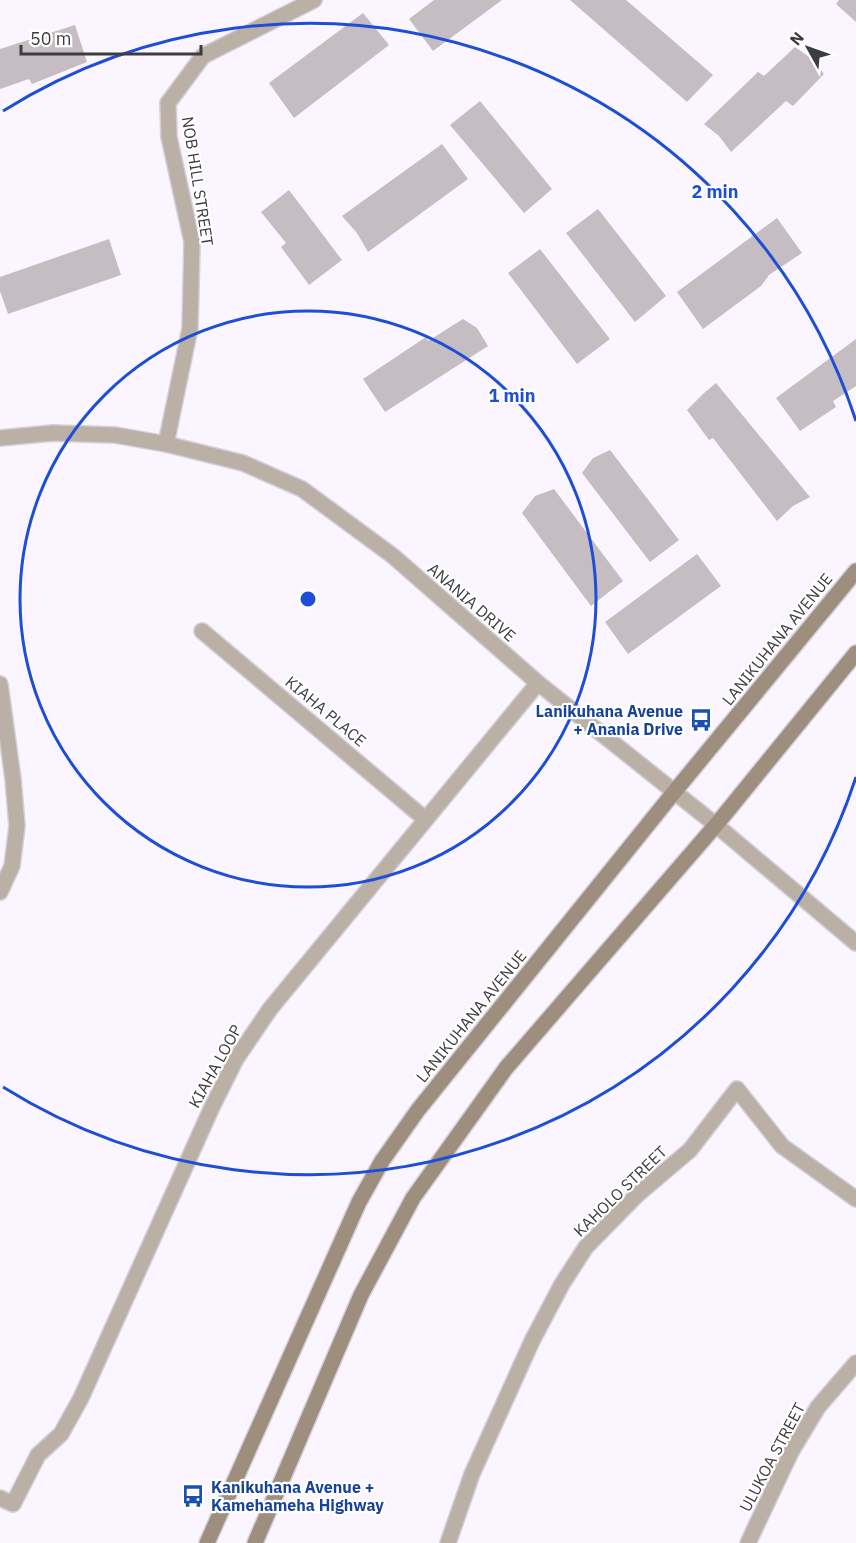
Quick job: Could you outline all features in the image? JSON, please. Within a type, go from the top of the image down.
[{"type":"main road","name":"LANIKUHANA AVENUE","points":[[207,1543],[359,1202],[382,1161],[426,1101],[675,791],[856,571]]},
{"type":"main road","points":[[255,1543],[361,1295],[413,1198],[506,1068],[716,825],[856,653]]},
{"type":"street","name":"NOB HILL STREET","points":[[166,444],[190,328],[192,242],[169,137],[168,104],[203,56],[314,0]]},
{"type":"street","name":"ANANIA DRIVE","points":[[0,438],[53,433],[115,435],[166,444],[243,463],[302,489],[393,556],[538,683],[675,791],[856,943]]},
{"type":"street","name":"KIAHA PLACE","points":[[202,631],[425,819]]},
{"type":"street","name":"KIAHA LOOP","points":[[0,1498],[13,1504],[38,1455],[60,1434],[81,1398],[212,1107],[236,1059],[270,1009],[538,683]]},
{"type":"street","points":[[0,684],[17,826],[12,866],[0,892]]},
{"type":"street","name":"KAHOLO STREET","points":[[448,1543],[472,1474],[532,1341],[562,1284],[586,1247],[637,1195],[690,1149],[737,1089],[782,1146],[856,1199]]},
{"type":"street","name":"ULUKOA STREET","points":[[748,1543],[791,1452],[818,1407],[856,1363]]},
{"type":"building","points":[[434,0],[502,0],[433,51],[409,19]]},
{"type":"building","points":[[570,0],[626,0],[713,75],[687,102]]},
{"type":"building","points":[[839,0],[856,0],[856,22],[836,4]]},
{"type":"building","points":[[363,13],[389,45],[294,118],[269,83]]},
{"type":"building","points":[[75,25],[87,62],[32,84],[29,79],[0,89],[0,49]]},
{"type":"building","points":[[795,47],[812,59],[824,74],[793,106],[786,101],[731,152],[719,136],[704,124],[758,72],[764,76]]},
{"type":"building","points":[[480,101],[552,189],[524,213],[450,125]]},
{"type":"building","points":[[442,144],[468,179],[368,252],[357,233],[342,216]]},
{"type":"building","points":[[289,190],[342,260],[309,285],[281,247],[286,243],[261,212]]},
{"type":"building","points":[[598,209],[666,296],[635,322],[566,233]]},
{"type":"building","points":[[777,218],[802,253],[769,275],[761,286],[703,329],[677,292]]},
{"type":"building","points":[[109,239],[121,275],[8,314],[0,291],[0,277]]},
{"type":"building","points":[[540,249],[610,339],[577,364],[508,273]]},
{"type":"building","points":[[463,319],[477,328],[488,346],[385,412],[363,379],[426,337],[428,341]]},
{"type":"building","points":[[856,339],[856,386],[833,401],[836,407],[800,431],[776,398]]},
{"type":"building","points":[[716,383],[810,497],[793,506],[777,521],[713,438],[709,440],[687,410]]},
{"type":"building","points":[[610,450],[679,540],[650,562],[582,473],[593,458]]},
{"type":"building","points":[[554,489],[623,581],[591,606],[522,513],[535,496]]},
{"type":"building","points":[[697,554],[721,586],[628,654],[605,622]]},
{"type":"place","name":"Lanikuhana Avenue + Anania Drive","points":[[701,720]]},
{"type":"place","name":"Kanikuhana Avenue + Kamehameha Highway","points":[[193,1496]]}]
